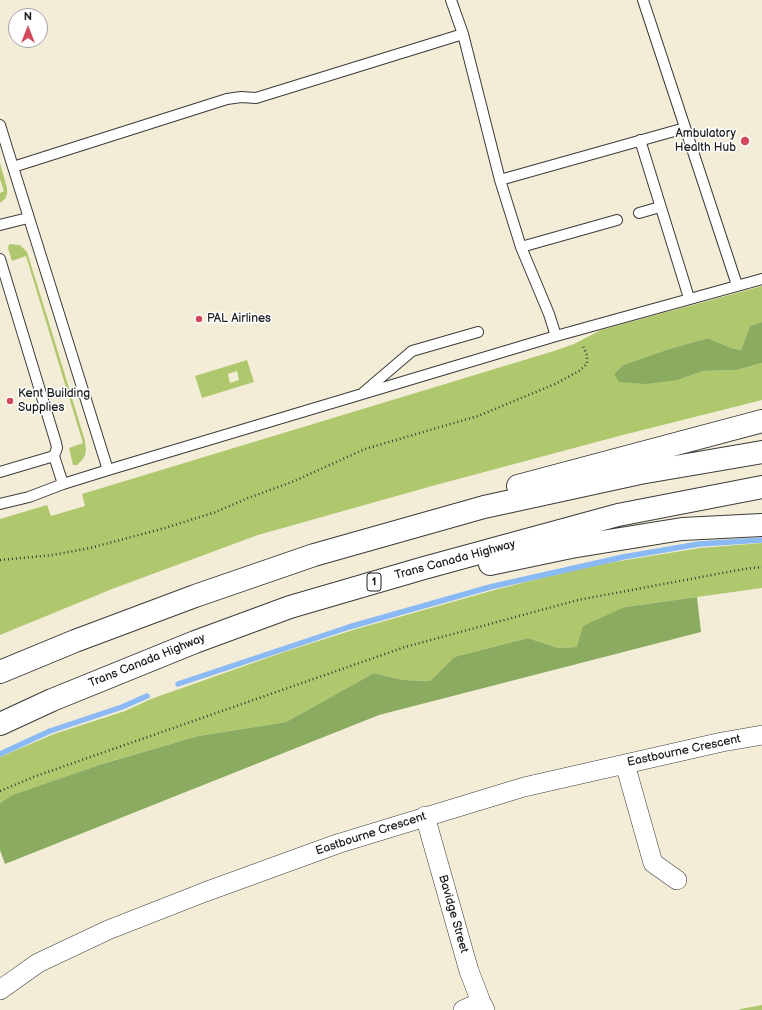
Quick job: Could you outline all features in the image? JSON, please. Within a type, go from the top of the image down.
[{"type":"highway","points":[[0,672],[75,641],[195,596],[528,483],[762,421]]},
{"type":"highway","points":[[314,555],[484,507],[640,473],[762,452]]},
{"type":"highway","name":"Trans Canada Highway","points":[[0,724],[52,700],[195,642],[290,607],[424,568],[618,515],[762,487]]},
{"type":"highway","points":[[290,607],[571,547],[682,529],[762,525]]},
{"type":"street","name":"Eastbourne Crescent","points":[[0,990],[38,963],[108,930],[205,892],[330,847],[425,816],[524,787],[722,742],[762,735]]},
{"type":"street","points":[[625,764],[653,863],[677,880]]},
{"type":"street","name":"Bavidge Street","points":[[425,816],[469,971],[483,1006]]},
{"type":"street","points":[[463,1010],[483,1006]]},
{"type":"lane","points":[[451,0],[463,34],[500,180],[521,247],[549,314],[556,336]]},
{"type":"lane","points":[[643,0],[737,285]]},
{"type":"lane","points":[[13,167],[228,99],[241,97],[256,98],[463,34]]},
{"type":"lane","points":[[0,125],[108,470]]},
{"type":"lane","points":[[500,180],[685,128]]},
{"type":"lane","points":[[640,140],[689,298]]},
{"type":"lane","points":[[639,213],[660,206]]},
{"type":"lane","points":[[0,225],[28,218]]},
{"type":"lane","points":[[521,247],[617,220]]},
{"type":"lane","points":[[0,259],[56,443],[57,448],[54,456],[63,484]]},
{"type":"lane","points":[[0,504],[29,497],[63,484],[108,470],[575,330],[762,279]]},
{"type":"lane","points":[[360,394],[412,351],[478,332]]},
{"type":"lane","points":[[0,472],[54,456]]},
{"type":"path","points":[[0,560],[54,555],[127,539],[165,528],[216,512],[248,498],[292,482],[365,449],[478,416],[555,384],[579,371],[587,364],[587,355],[575,330]]},
{"type":"path","points":[[0,791],[44,773],[405,647],[578,600],[744,569],[762,567]]},
{"type":"green space","points":[[0,163],[7,188],[7,194],[5,199],[0,203],[0,193],[4,191],[0,179]]},
{"type":"green space","points":[[9,244],[20,245],[27,252],[54,339],[85,441],[85,455],[77,465],[73,465],[69,448],[83,443],[26,256],[12,261],[8,248]]},
{"type":"green space","points":[[762,286],[762,322],[750,326],[741,350],[731,348],[708,338],[669,349],[623,365],[614,374],[678,380],[703,371],[737,370],[762,363],[762,400],[619,436],[432,486],[258,535],[112,589],[0,635],[0,519],[47,505],[51,516],[85,506],[82,494],[554,351],[574,344],[601,330]]},
{"type":"green space","points":[[762,322],[762,363],[737,370],[703,371],[678,380],[646,384],[619,382],[614,374],[623,365],[669,349],[708,338],[731,348],[741,350],[750,326]]},
{"type":"green space","points":[[247,360],[254,382],[202,398],[195,376]],"holes":[[[237,371],[239,380],[230,383],[228,374]]]},
{"type":"green space","points":[[762,543],[762,588],[625,607],[577,647],[558,648],[528,638],[454,657],[430,681],[403,680],[374,673],[286,722],[198,736],[105,763],[12,795],[0,803],[0,757],[54,734],[125,711],[151,699],[284,652],[353,630],[491,591],[569,571],[700,548]]},
{"type":"green space","points":[[697,597],[701,632],[379,715],[5,864],[0,850],[0,803],[12,795],[102,764],[198,736],[286,722],[374,673],[403,680],[430,681],[454,657],[528,638],[558,648],[577,647],[583,626],[625,607]]},
{"type":"green space","points":[[762,1005],[762,1010],[738,1010],[741,1009]]},
{"type":"waterway","points":[[178,684],[349,627],[490,587],[623,557],[699,544],[762,540]]},
{"type":"waterway","points":[[0,754],[50,731],[122,707],[147,696]]},
{"type":"place","name":"Ambulatory Health Hub","points":[[745,141]]},
{"type":"place","name":"PAL Airlines","points":[[199,319]]},
{"type":"place","name":"Kent Building Supplies","points":[[10,401]]}]
